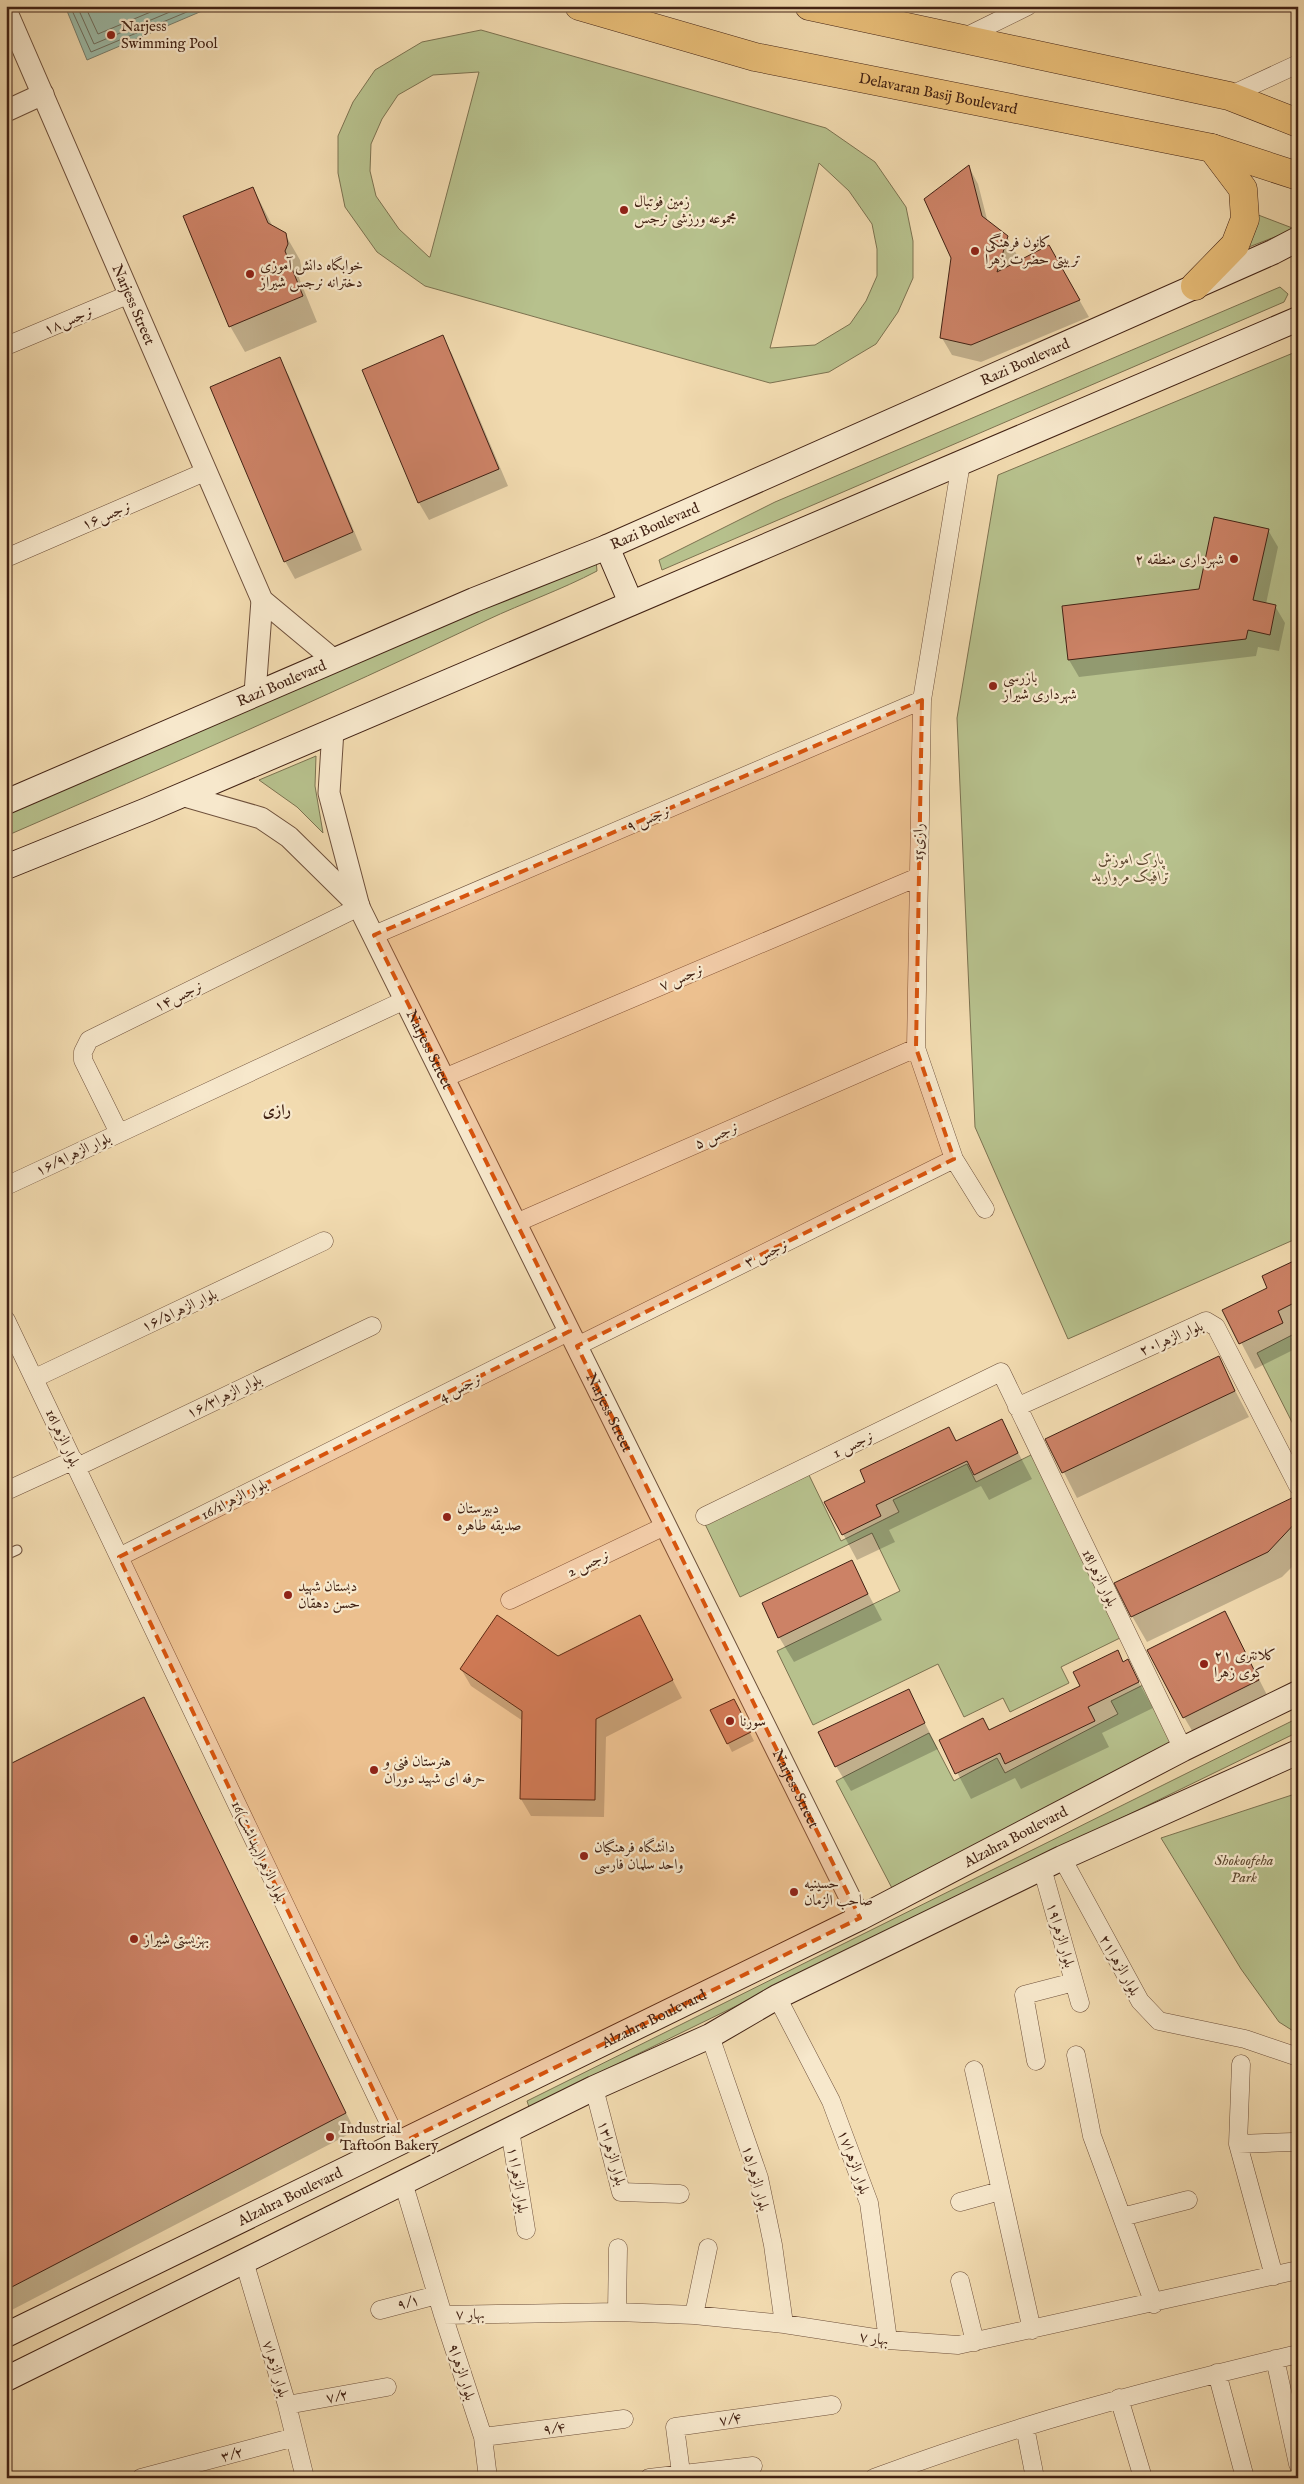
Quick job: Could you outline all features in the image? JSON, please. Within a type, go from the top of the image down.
[{"type":"main road","name":"Delavaran Basij Boulevard","points":[[579,6],[755,57],[1212,148],[1298,176]]},
{"type":"main road","points":[[809,6],[1229,96],[1298,123]]},
{"type":"main road","points":[[1195,286],[1236,245],[1245,219],[1243,189],[1212,148]]},
{"type":"main road","name":"Razi Boulevard","points":[[6,802],[474,600],[607,547],[1273,252],[1298,239]]},
{"type":"main road","points":[[1273,252],[1283,251],[1298,256]]},
{"type":"main road","points":[[6,867],[181,795],[1298,318]]},
{"type":"main road","points":[[607,547],[631,603]]},
{"type":"main road","name":"Alzahra Boulevard","points":[[6,2335],[860,1918],[1184,1749],[1298,1693]]},
{"type":"main road","points":[[6,2378],[594,2088],[710,2036],[778,1997],[1052,1863],[1298,1752]]},
{"type":"main road","points":[[515,2087],[518,2126]]},
{"type":"street","points":[[963,38],[1028,6]]},
{"type":"street","name":"Narjess Street","points":[[6,10],[262,600]]},
{"type":"street","points":[[1229,96],[1298,64]]},
{"type":"street","points":[[6,111],[43,94]]},
{"type":"street","name":"نرجس۱۸","points":[[6,346],[130,294]]},
{"type":"street","name":"15رازی","points":[[961,463],[922,700],[916,1048],[954,1159],[985,1209]]},
{"type":"street","name":"نرجس۱۶","points":[[6,558],[206,471]]},
{"type":"street","points":[[262,600],[334,660]]},
{"type":"street","points":[[255,693],[262,600]]},
{"type":"street","name":"نرجس ۹","points":[[374,936],[922,700]]},
{"type":"street","points":[[332,730],[329,792],[359,907]]},
{"type":"street","points":[[181,795],[261,818],[289,837],[359,907]]},
{"type":"street","name":"نرجس ۷","points":[[444,1078],[918,877]]},
{"type":"street","name":"Narjess Street","points":[[359,907],[860,1918]]},
{"type":"street","name":"نرجس۱۴","points":[[119,1133],[83,1060],[83,1052],[89,1040],[359,907]]},
{"type":"street","name":"بلوار الزهرا۱۶/۹","points":[[6,1186],[405,1000]]},
{"type":"street","name":"نرجس ۵","points":[[516,1223],[916,1048]]},
{"type":"street","name":"نرجس ۳","points":[[573,1339],[954,1159]]},
{"type":"street","name":"بلوار الزهرا۱۶/۵","points":[[35,1378],[324,1241]]},
{"type":"street","name":"16بلوار الزهرا","points":[[6,1320],[119,1557]]},
{"type":"street","name":"بلوار الزهرا۲۰","points":[[1017,1407],[1206,1321],[1216,1327],[1298,1486]]},
{"type":"street","name":"بلوار الزهرا۱۶/۳","points":[[6,1491],[75,1464],[372,1326]]},
{"type":"street","name":"4 نرجس","points":[[350,1442],[573,1339]]},
{"type":"street","name":"18بلوار الزهرا","points":[[1001,1372],[1184,1749]]},
{"type":"street","name":"1 نرجس","points":[[705,1516],[1001,1372]]},
{"type":"street","name":"بلوار الزهرا16/1","points":[[119,1557],[350,1442]]},
{"type":"street","name":"2 نرجس","points":[[510,1600],[665,1526]]},
{"type":"street","name":"16بلوار الزهرا(بهداشت)","points":[[119,1557],[398,2144]]},
{"type":"street","name":"بلوار الزهرا۱۹","points":[[1052,1863],[1074,1982],[1080,2003]]},
{"type":"street","name":"بلوار الزهرا۲۱","points":[[1052,1863],[1140,2001],[1159,2021],[1245,2039],[1298,2058]]},
{"type":"street","points":[[1036,2061],[1024,1995],[1074,1982]]},
{"type":"street","name":"بلوار الزهرا۱۷","points":[[778,1997],[831,2101],[869,2203],[888,2340]]},
{"type":"street","name":"بلوار الزهرا۱۵","points":[[710,2036],[759,2178],[773,2245],[784,2324]]},
{"type":"street","points":[[1076,2056],[1092,2136],[1154,2304]]},
{"type":"street","points":[[1242,2064],[1238,2144],[1274,2276]]},
{"type":"street","points":[[974,2070],[1032,2330]]},
{"type":"street","name":"بلوار الزهرا۱۳","points":[[594,2088],[621,2192],[680,2194]]},
{"type":"street","name":"بلوار الزهرا۱۱","points":[[518,2126],[526,2230]]},
{"type":"street","points":[[1238,2144],[1293,2142]]},
{"type":"street","name":"بلوار الزهرا۹","points":[[403,2182],[443,2315],[483,2437],[488,2478]]},
{"type":"street","points":[[960,2202],[1000,2192]]},
{"type":"street","points":[[1122,2217],[1188,2200]]},
{"type":"street","points":[[617,2312],[618,2248]]},
{"type":"street","points":[[694,2315],[708,2248]]},
{"type":"street","name":"بلوار الزهرا۷","points":[[244,2261],[287,2406],[305,2478]]},
{"type":"street","name":"بهار ۷","points":[[443,2315],[617,2312],[694,2315],[784,2324],[888,2340],[958,2346],[1154,2304],[1298,2270]]},
{"type":"street","points":[[960,2280],[975,2342]]},
{"type":"street","name":"۹/۱","points":[[380,2310],[437,2295]]},
{"type":"street","points":[[874,2478],[1025,2427],[1120,2398],[1217,2372],[1298,2354]]},
{"type":"street","points":[[1275,2359],[1298,2464]]},
{"type":"street","points":[[1217,2372],[1245,2478]]},
{"type":"street","name":"۷/۲","points":[[287,2406],[387,2387]]},
{"type":"street","points":[[1120,2398],[1143,2478]]},
{"type":"street","name":"۷/۴","points":[[681,2473],[674,2427],[832,2405]]},
{"type":"street","name":"۹/۴","points":[[483,2437],[624,2420]]},
{"type":"street","points":[[1025,2427],[1035,2478]]},
{"type":"street","name":"۳/۲","points":[[140,2478],[294,2437]]},
{"type":"street","points":[[649,2478],[681,2473],[750,2470]]},
{"type":"lane","points":[[6,1555],[17,1550]]},
{"type":"highlighted area","points":[[922,700],[916,1048],[954,1159],[577,1346],[860,1918],[399,2144],[119,1557],[570,1331],[374,935]]},
{"type":"green space","points":[[481,30],[826,128],[875,162],[906,207],[913,241],[913,278],[898,312],[876,344],[829,372],[770,383],[425,286],[377,252],[345,207],[338,173],[338,136],[353,102],[375,70],[422,42]],"holes":[[[479,72],[430,257],[429,257],[399,229],[376,196],[370,171],[371,144],[382,119],[398,95],[433,75]],[[819,163],[849,191],[872,224],[877,249],[877,276],[866,301],[850,324],[815,345],[770,348]]]},
{"type":"green space","points":[[1253,213],[1295,229],[1249,247]]},
{"type":"green space","points":[[1280,287],[1288,294],[1284,302],[662,570],[659,560],[775,502]]},
{"type":"green space","name":"پارک اموزش ترافیک مروارید","points":[[1298,351],[1298,1238],[1068,1339],[975,1127],[957,718],[998,475]]},
{"type":"green space","points":[[596,560],[597,571],[583,578],[247,730],[6,836],[6,813]]},
{"type":"green space","points":[[316,756],[315,786],[323,833],[297,807],[259,780]]},
{"type":"green space","points":[[1298,1332],[1298,1434],[1257,1353]]},
{"type":"green space","points":[[1033,1454],[1122,1637],[1061,1667],[1069,1683],[1010,1712],[1003,1698],[964,1717],[938,1664],[813,1725],[777,1651],[900,1591],[872,1533],[740,1597],[705,1524],[808,1473],[841,1541],[899,1512],[893,1500],[967,1464],[976,1482]]},
{"type":"green space","points":[[1143,1685],[1174,1744],[894,1892],[836,1781],[929,1733],[954,1781],[997,1758],[1005,1773],[1118,1714],[1111,1701]]},
{"type":"green space","points":[[1298,1718],[1298,1732],[529,2107],[527,2101]]},
{"type":"green space","name":"Shokoofeha Park","points":[[1298,1793],[1298,2034],[1279,2022],[1241,1969],[1161,1838]]},
{"type":"water","name":"Narjess Swimming Pool","points":[[65,6],[200,6],[202,11],[87,60]]},
{"type":"building","name":"کانون فرهنگی تربیتی حضرت زهرا","points":[[969,165],[982,216],[1008,236],[997,272],[1049,245],[1080,300],[971,345],[940,338],[951,258],[924,199]]},
{"type":"building","name":"خوابگاه دانش آموزی دخترانه نرجس شیراز","points":[[253,187],[268,223],[286,233],[288,244],[285,251],[303,296],[229,327],[183,216]]},
{"type":"building","points":[[443,335],[499,469],[418,503],[362,370]]},
{"type":"building","points":[[280,357],[353,532],[284,562],[210,387]]},
{"type":"building","name":"شهرداری منطقه ۲","points":[[1214,517],[1269,529],[1253,600],[1276,605],[1270,635],[1248,630],[1246,639],[1068,660],[1062,606],[1199,589]]},
{"type":"building","points":[[1298,1259],[1298,1301],[1278,1311],[1283,1323],[1239,1344],[1222,1310],[1267,1288],[1262,1276]]},
{"type":"building","points":[[1219,1356],[1235,1391],[1062,1473],[1045,1439]]},
{"type":"building","points":[[1002,1419],[1018,1453],[974,1475],[967,1461],[876,1505],[881,1516],[842,1535],[824,1502],[865,1482],[860,1470],[949,1427],[956,1441]]},
{"type":"building","points":[[1296,1496],[1298,1520],[1268,1552],[1131,1617],[1114,1583]]},
{"type":"building","points":[[852,1560],[868,1594],[778,1638],[762,1603]]},
{"type":"building","name":"کلانتری ۲۱ کوی زهرا","points":[[1225,1611],[1259,1680],[1183,1718],[1147,1650]]},
{"type":"building","points":[[497,1615],[558,1656],[640,1615],[673,1680],[596,1719],[595,1800],[520,1799],[522,1711],[460,1669]]},
{"type":"building","points":[[1118,1650],[1123,1662],[1128,1659],[1139,1682],[1088,1707],[1095,1721],[1005,1764],[1000,1753],[955,1774],[939,1740],[983,1718],[989,1730],[1080,1686],[1073,1672]]},
{"type":"building","points":[[909,1689],[925,1723],[835,1767],[818,1732]]},
{"type":"building","name":"بهزیستی شیراز","points":[[144,1697],[346,2113],[6,2290],[6,1766]]},
{"type":"building","name":"سورنا","points":[[734,1699],[751,1732],[727,1744],[710,1710]]},
{"type":"place","name":"Narjess Swimming Pool","points":[[111,35]]},
{"type":"place","name":"زمین فوتبال مجموعه ورزشی نرجس","points":[[624,210]]},
{"type":"place","name":"کانون فرهنگی تربیتی حضرت زهرا","points":[[975,251]]},
{"type":"place","name":"خوابگاه دانش آموزی دخترانه نرجس شیراز","points":[[250,274]]},
{"type":"place","name":"شهرداری منطقه ۲","points":[[1234,559]]},
{"type":"place","name":"بازرسی شهرداری شیراز","points":[[993,686]]},
{"type":"place","name":"دبیرستان صدیقه طاهره","points":[[447,1517]]},
{"type":"place","name":"دبستان شهید حسن دهقان","points":[[288,1595]]},
{"type":"place","name":"کلانتری ۲۱ کوی زهرا","points":[[1204,1664]]},
{"type":"place","name":"سورنا","points":[[730,1721]]},
{"type":"place","name":"هنرستان فنی و حرفه ای شهید دوران","points":[[374,1770]]},
{"type":"place","name":"دانشگاه فرهنگیان واحد سلمان فارسی","points":[[584,1856]]},
{"type":"place","name":"حسینیه صاحب الزمان","points":[[794,1892]]},
{"type":"place","name":"بهزیستی شیراز","points":[[134,1939]]},
{"type":"place","name":"Industrial Taftoon Bakery","points":[[330,2137]]},
{"type":"district","name":"رازی","points":[[277,1109]]}]
